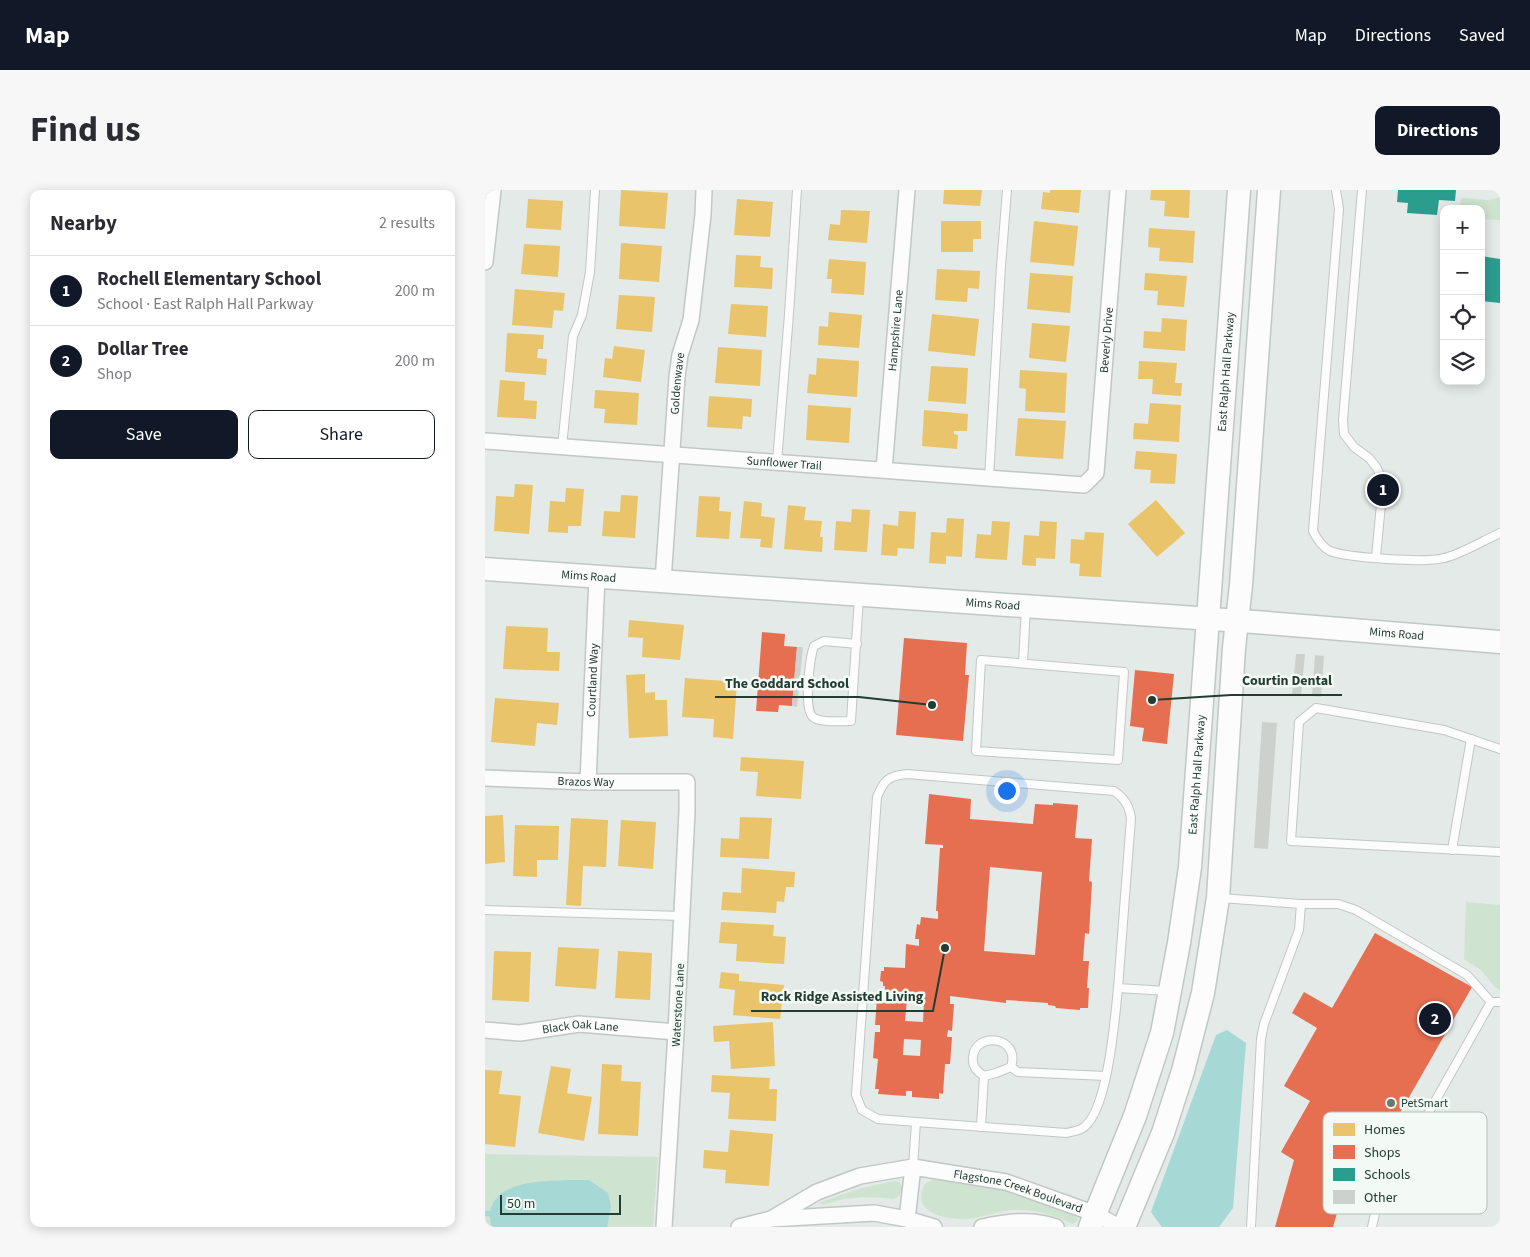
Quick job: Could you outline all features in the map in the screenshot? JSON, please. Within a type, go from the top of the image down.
[{"type":"main road","name":"East Ralph Hall Parkway","points":[[1093,1220],[1135,1116],[1162,1033],[1179,942],[1189,866],[1239,190]]},
{"type":"main road","points":[[1124,1227],[1163,1134],[1183,1071],[1203,993],[1219,898],[1269,190]]},
{"type":"main road","name":"Mims Road","points":[[485,569],[860,594],[1500,642]]},
{"type":"street","points":[[485,262],[487,229],[493,190]]},
{"type":"street","name":"Goldenwave","points":[[663,581],[677,378],[680,355],[691,320],[704,190]]},
{"type":"street","name":"Hampshire Lane","points":[[884,470],[907,190]]},
{"type":"street","name":"Beverly Drive","points":[[1084,485],[1097,473],[1118,190]]},
{"type":"street","name":"Sunflower Trail","points":[[485,441],[1084,485]]},
{"type":"street","name":"Courtland Way","points":[[588,782],[597,577]]},
{"type":"street","name":"Brazos Way","points":[[485,778],[588,782],[687,782]]},
{"type":"street","name":"Waterstone Lane","points":[[663,1227],[676,1032],[687,782]]},
{"type":"street","name":"Black Oak Lane","points":[[485,1030],[520,1033],[579,1024],[676,1032]]},
{"type":"street","points":[[907,1219],[913,1167]]},
{"type":"street","name":"Flagstone Creek Boulevard","points":[[739,1227],[771,1219],[817,1192],[860,1176],[913,1167],[1007,1182],[1093,1220],[1119,1227]]},
{"type":"street","name":"Flagstone Creek Boulevard","points":[[771,1219],[806,1222],[874,1213],[907,1219],[934,1227]]},
{"type":"street","name":"Flagstone Creek Boulevard","points":[[982,1227],[1017,1221],[1046,1223],[1056,1227]]},
{"type":"lane","points":[[562,447],[573,336],[583,314],[590,272],[595,190]]},
{"type":"lane","points":[[777,462],[797,190]]},
{"type":"lane","points":[[989,478],[1007,190]]},
{"type":"lane","points":[[1336,190],[1339,209],[1313,531],[1319,542],[1329,550],[1347,555],[1428,561],[1446,558],[1500,533]]},
{"type":"lane","points":[[1362,190],[1343,420],[1344,434],[1353,447],[1369,458],[1377,468],[1383,483],[1376,557]]},
{"type":"lane","points":[[857,644],[825,641],[814,646],[811,657],[808,706],[811,716],[817,720],[851,721],[857,644],[860,594]]},
{"type":"lane","points":[[1023,663],[1026,606]]},
{"type":"lane","points":[[981,660],[1023,663],[1124,672],[1117,760],[976,751],[981,660]]},
{"type":"lane","points":[[1500,749],[1444,730],[1317,708],[1299,722],[1291,841],[1500,852]]},
{"type":"lane","points":[[1452,850],[1471,739]]},
{"type":"lane","points":[[907,774],[1114,791],[1122,797],[1129,809],[1131,818],[1118,988],[1113,1039],[1106,1076],[1094,1115],[1082,1129],[1066,1133],[878,1119],[862,1110],[856,1095],[877,797],[883,784],[893,775],[907,774]]},
{"type":"lane","points":[[1219,898],[1301,904],[1338,904],[1356,910],[1467,975],[1491,1002],[1500,1002]]},
{"type":"lane","points":[[1251,1227],[1263,1024],[1299,930],[1301,904]]},
{"type":"lane","points":[[485,910],[682,916]]},
{"type":"lane","points":[[1118,988],[1170,992]]},
{"type":"lane","points":[[1429,1112],[1491,1002]]},
{"type":"lane","points":[[995,1040],[1005,1043],[1011,1049],[1014,1058],[1011,1067],[984,1076],[977,1071],[972,1062],[973,1052],[979,1044],[986,1041],[995,1040]]},
{"type":"lane","points":[[1011,1067],[1018,1072],[1106,1076]]},
{"type":"lane","points":[[981,1127],[984,1076]]},
{"type":"lane","points":[[913,1167],[916,1122]]},
{"type":"lane","points":[[1371,1227],[1375,1214]]},
{"type":"green space","points":[[1500,197],[1500,220],[1485,219],[1485,205],[1460,205],[1461,198],[1488,200]]},
{"type":"green space","points":[[1466,902],[1500,905],[1500,990],[1495,987],[1481,970],[1464,959]]},
{"type":"green space","points":[[485,1154],[658,1157],[653,1227],[485,1227]]},
{"type":"green space","points":[[935,1178],[1008,1189],[1048,1204],[1078,1219],[1073,1224],[1043,1213],[1017,1210],[1002,1211],[967,1219],[941,1216],[926,1208],[922,1202],[921,1194],[925,1184]]},
{"type":"green space","points":[[894,1181],[899,1182],[903,1188],[899,1196],[894,1199],[858,1197],[822,1205],[819,1204],[858,1189]]},
{"type":"water","points":[[1227,1030],[1246,1043],[1233,1208],[1219,1227],[1162,1227],[1151,1212],[1216,1035]]},
{"type":"water","points":[[565,1180],[589,1180],[608,1193],[611,1207],[607,1227],[491,1227],[490,1211],[502,1193],[521,1185]]},
{"type":"building: Homes","points":[[621,190],[668,193],[665,229],[619,226]]},
{"type":"building: Homes","points":[[944,190],[982,190],[980,206],[943,204]]},
{"type":"building: Homes","points":[[1050,190],[1081,190],[1079,213],[1041,209],[1043,192],[1050,193]]},
{"type":"building: Homes","points":[[1151,190],[1190,190],[1189,218],[1164,216],[1165,201],[1150,200]]},
{"type":"building: Homes","points":[[528,199],[563,201],[561,230],[526,228]]},
{"type":"building: Homes","points":[[737,199],[773,202],[770,237],[734,235]]},
{"type":"building: Homes","points":[[841,210],[870,211],[867,243],[828,240],[830,224],[840,225]]},
{"type":"building: Homes","points":[[941,221],[981,221],[981,239],[973,239],[973,252],[941,252]]},
{"type":"building: Homes","points":[[1034,221],[1078,226],[1074,266],[1030,262]]},
{"type":"building: Homes","points":[[1149,228],[1195,231],[1193,263],[1159,261],[1160,248],[1148,247]]},
{"type":"building: Homes","points":[[621,243],[662,246],[659,282],[619,279]]},
{"type":"building: Homes","points":[[524,244],[560,246],[558,277],[521,274]]},
{"type":"building: Homes","points":[[736,255],[761,256],[760,267],[773,268],[772,289],[734,287]]},
{"type":"building: Homes","points":[[829,259],[866,262],[864,295],[831,293],[832,279],[827,279]]},
{"type":"building: Homes","points":[[937,269],[980,271],[979,289],[968,288],[967,302],[935,300]]},
{"type":"building: Homes","points":[[1030,273],[1073,276],[1070,313],[1027,309]]},
{"type":"building: Homes","points":[[1145,273],[1187,276],[1184,307],[1157,305],[1158,291],[1144,290]]},
{"type":"building: Homes","points":[[515,289],[565,293],[563,311],[554,310],[552,328],[512,325]]},
{"type":"building: Homes","points":[[619,295],[655,297],[652,332],[616,329]]},
{"type":"building: Homes","points":[[731,304],[768,306],[766,337],[728,334]]},
{"type":"building: Homes","points":[[829,312],[862,315],[859,348],[818,345],[819,326],[828,327]]},
{"type":"building: Homes","points":[[932,314],[979,319],[975,356],[928,351]]},
{"type":"building: Homes","points":[[1162,318],[1187,320],[1185,351],[1143,348],[1144,331],[1161,332]]},
{"type":"building: Homes","points":[[1032,323],[1070,326],[1066,362],[1029,358]]},
{"type":"building: Homes","points":[[507,333],[544,335],[543,349],[538,349],[537,358],[547,359],[546,375],[505,372]]},
{"type":"building: Homes","points":[[614,346],[645,350],[641,382],[603,377],[605,358],[612,359]]},
{"type":"building: Homes","points":[[718,347],[762,350],[760,386],[715,383]]},
{"type":"building: Homes","points":[[817,358],[859,361],[857,397],[807,393],[809,374],[816,375]]},
{"type":"building: Homes","points":[[1139,361],[1177,363],[1175,383],[1182,383],[1181,396],[1152,394],[1153,379],[1138,379]]},
{"type":"building: Homes","points":[[931,366],[968,368],[966,404],[928,401]]},
{"type":"building: Homes","points":[[1020,370],[1067,373],[1065,413],[1025,411],[1026,389],[1019,388]]},
{"type":"building: Homes","points":[[500,380],[525,382],[524,400],[537,401],[536,419],[497,417]]},
{"type":"building: Homes","points":[[595,390],[639,393],[637,425],[604,423],[605,409],[594,408]]},
{"type":"building: Homes","points":[[709,396],[752,399],[751,417],[743,416],[742,429],[707,427]]},
{"type":"building: Homes","points":[[1150,403],[1181,405],[1179,442],[1133,439],[1134,423],[1148,424]]},
{"type":"building: Homes","points":[[808,405],[851,408],[849,443],[806,440]]},
{"type":"building: Homes","points":[[924,410],[968,414],[967,431],[954,431],[954,434],[958,435],[957,449],[922,446]]},
{"type":"building: Homes","points":[[1018,418],[1066,421],[1063,459],[1015,456]]},
{"type":"building: Homes","points":[[1136,451],[1177,454],[1175,484],[1150,483],[1151,470],[1134,469]]},
{"type":"building: Homes","points":[[515,484],[533,485],[529,534],[494,531],[496,496],[514,497]]},
{"type":"building: Homes","points":[[566,488],[584,489],[581,526],[568,526],[568,533],[548,532],[550,501],[565,502]]},
{"type":"building: Homes","points":[[621,495],[638,496],[635,538],[602,536],[604,511],[620,512]]},
{"type":"building: Homes","points":[[699,496],[720,497],[719,511],[731,512],[729,539],[696,537]]},
{"type":"building: Homes","points":[[1156,500],[1185,533],[1157,557],[1128,524]]},
{"type":"building: Homes","points":[[744,501],[762,503],[761,516],[775,518],[772,548],[760,547],[761,539],[740,538]]},
{"type":"building: Homes","points":[[788,505],[806,507],[804,520],[822,521],[820,537],[823,537],[822,552],[784,549]]},
{"type":"building: Homes","points":[[852,509],[870,510],[867,552],[834,550],[836,521],[851,522]]},
{"type":"building: Homes","points":[[899,511],[916,512],[914,549],[898,548],[897,556],[881,555],[883,524],[898,526]]},
{"type":"building: Homes","points":[[947,518],[964,519],[962,557],[946,556],[946,564],[929,563],[931,532],[946,533]]},
{"type":"building: Homes","points":[[992,521],[1010,522],[1007,560],[975,558],[977,534],[991,535]]},
{"type":"building: Homes","points":[[1040,521],[1057,522],[1055,559],[1036,558],[1036,566],[1022,565],[1024,535],[1039,536]]},
{"type":"building: Homes","points":[[1085,532],[1104,533],[1101,577],[1079,576],[1080,564],[1070,563],[1071,539],[1084,540]]},
{"type":"building: Homes","points":[[629,620],[684,625],[680,660],[642,657],[643,638],[628,637]]},
{"type":"building: Homes","points":[[506,626],[548,628],[547,652],[560,652],[559,671],[503,669]]},
{"type":"building: Homes","points":[[645,674],[645,693],[655,692],[655,700],[667,700],[668,736],[629,738],[626,675]]},
{"type":"building: Homes","points":[[685,678],[737,682],[733,739],[713,737],[714,719],[682,717]]},
{"type":"building: Homes","points":[[495,698],[559,703],[557,725],[537,723],[535,746],[491,742]]},
{"type":"building: Homes","points":[[741,757],[804,761],[801,799],[756,796],[758,772],[740,771]]},
{"type":"building: Homes","points":[[503,815],[505,862],[485,864],[485,816]]},
{"type":"building: Homes","points":[[740,817],[772,818],[769,859],[720,857],[721,838],[739,839]]},
{"type":"building: Homes","points":[[571,818],[608,820],[606,867],[583,866],[581,906],[566,905]]},
{"type":"building: Homes","points":[[621,820],[656,822],[653,869],[618,866]]},
{"type":"building: Homes","points":[[515,825],[559,826],[558,860],[537,860],[537,877],[513,876]]},
{"type":"building: Homes","points":[[742,868],[795,872],[794,887],[786,887],[784,902],[777,901],[776,913],[721,910],[723,892],[741,893]]},
{"type":"building: Homes","points":[[721,922],[774,925],[773,936],[786,937],[784,964],[736,961],[737,944],[719,943]]},
{"type":"building: Homes","points":[[558,947],[599,949],[596,989],[555,986]]},
{"type":"building: Homes","points":[[494,951],[531,952],[529,1002],[492,1000]]},
{"type":"building: Homes","points":[[618,951],[652,953],[650,1000],[615,998]]},
{"type":"building: Homes","points":[[721,972],[739,974],[739,981],[784,985],[780,1019],[733,1015],[735,990],[719,988]]},
{"type":"building: Homes","points":[[773,1022],[775,1066],[731,1069],[729,1041],[714,1042],[713,1026]]},
{"type":"building: Homes","points":[[602,1064],[622,1065],[621,1081],[641,1082],[638,1136],[598,1134]]},
{"type":"building: Homes","points":[[551,1066],[571,1069],[567,1093],[592,1097],[584,1141],[538,1133]]},
{"type":"building: Homes","points":[[485,1070],[502,1071],[499,1094],[521,1096],[515,1147],[485,1144]]},
{"type":"building: Homes","points":[[712,1075],[770,1078],[769,1089],[777,1089],[776,1121],[728,1119],[730,1093],[711,1092]]},
{"type":"building: Homes","points":[[730,1130],[773,1134],[769,1186],[725,1183],[726,1170],[703,1168],[704,1150],[728,1152]]},
{"type":"building: Shops","points":[[762,632],[785,634],[784,646],[797,647],[792,706],[779,705],[778,712],[756,711]]},
{"type":"building: Shops","points":[[904,638],[967,643],[965,675],[969,675],[963,741],[896,735]]},
{"type":"building: Shops","points":[[1135,670],[1174,674],[1167,744],[1142,741],[1144,728],[1130,726]]},
{"type":"building: Shops","points":[[929,794],[971,799],[970,819],[1033,824],[1035,804],[1078,805],[1075,838],[1092,839],[1089,881],[1092,882],[1089,934],[1085,933],[1083,961],[1089,961],[1088,1008],[1080,1008],[1080,1010],[1056,1008],[1055,1006],[1048,1005],[1048,1003],[1006,1000],[1006,1003],[950,996],[950,1004],[954,1004],[952,1031],[948,1030],[947,1037],[952,1037],[950,1064],[945,1064],[943,1094],[939,1093],[939,1099],[912,1097],[912,1091],[906,1091],[906,1096],[878,1094],[879,1089],[875,1089],[878,1059],[873,1058],[875,1032],[880,1032],[880,1025],[875,1025],[877,998],[882,999],[882,995],[885,995],[885,986],[880,981],[881,971],[884,971],[884,967],[905,968],[906,944],[919,946],[919,939],[915,939],[917,924],[920,925],[921,917],[938,919],[938,911],[936,911],[940,848],[943,848],[943,845],[925,844]],"holes":[[[990,867],[1042,872],[1035,955],[984,951]],[[907,1000],[924,1001],[923,1022],[905,1021]],[[904,1039],[921,1040],[920,1056],[903,1055]]]},
{"type":"building: Shops","points":[[1375,933],[1472,987],[1401,1112],[1323,1112],[1323,1214],[1337,1214],[1333,1227],[1275,1227],[1294,1160],[1281,1152],[1310,1101],[1284,1086],[1317,1028],[1292,1013],[1304,992],[1332,1008]]},
{"type":"building: Schools","points":[[1398,190],[1456,190],[1455,201],[1439,200],[1437,215],[1407,213],[1408,203],[1397,202]]},
{"type":"building: Schools","points":[[1485,257],[1500,259],[1500,303],[1485,301]]},
{"type":"building: Other","points":[[797,647],[803,647],[797,707],[792,706]]},
{"type":"building: Other","points":[[1296,654],[1305,654],[1301,695],[1292,695]]},
{"type":"building: Other","points":[[1315,655],[1324,656],[1321,697],[1312,696]]},
{"type":"building: Other","points":[[1262,722],[1277,723],[1268,849],[1254,848]]},
{"type":"waterway","points":[[485,1213],[490,1214]]},
{"type":"place","name":"Rochell Elementary School","points":[[1383,490]]},
{"type":"place","name":"Courtin Dental","points":[[1152,700]]},
{"type":"place","name":"The Goddard School","points":[[932,705]]},
{"type":"place","name":"Rock Ridge Assisted Living","points":[[945,948]]},
{"type":"place","name":"Dollar Tree","points":[[1435,1019]]},
{"type":"place","name":"PetSmart","points":[[1391,1103]]}]
